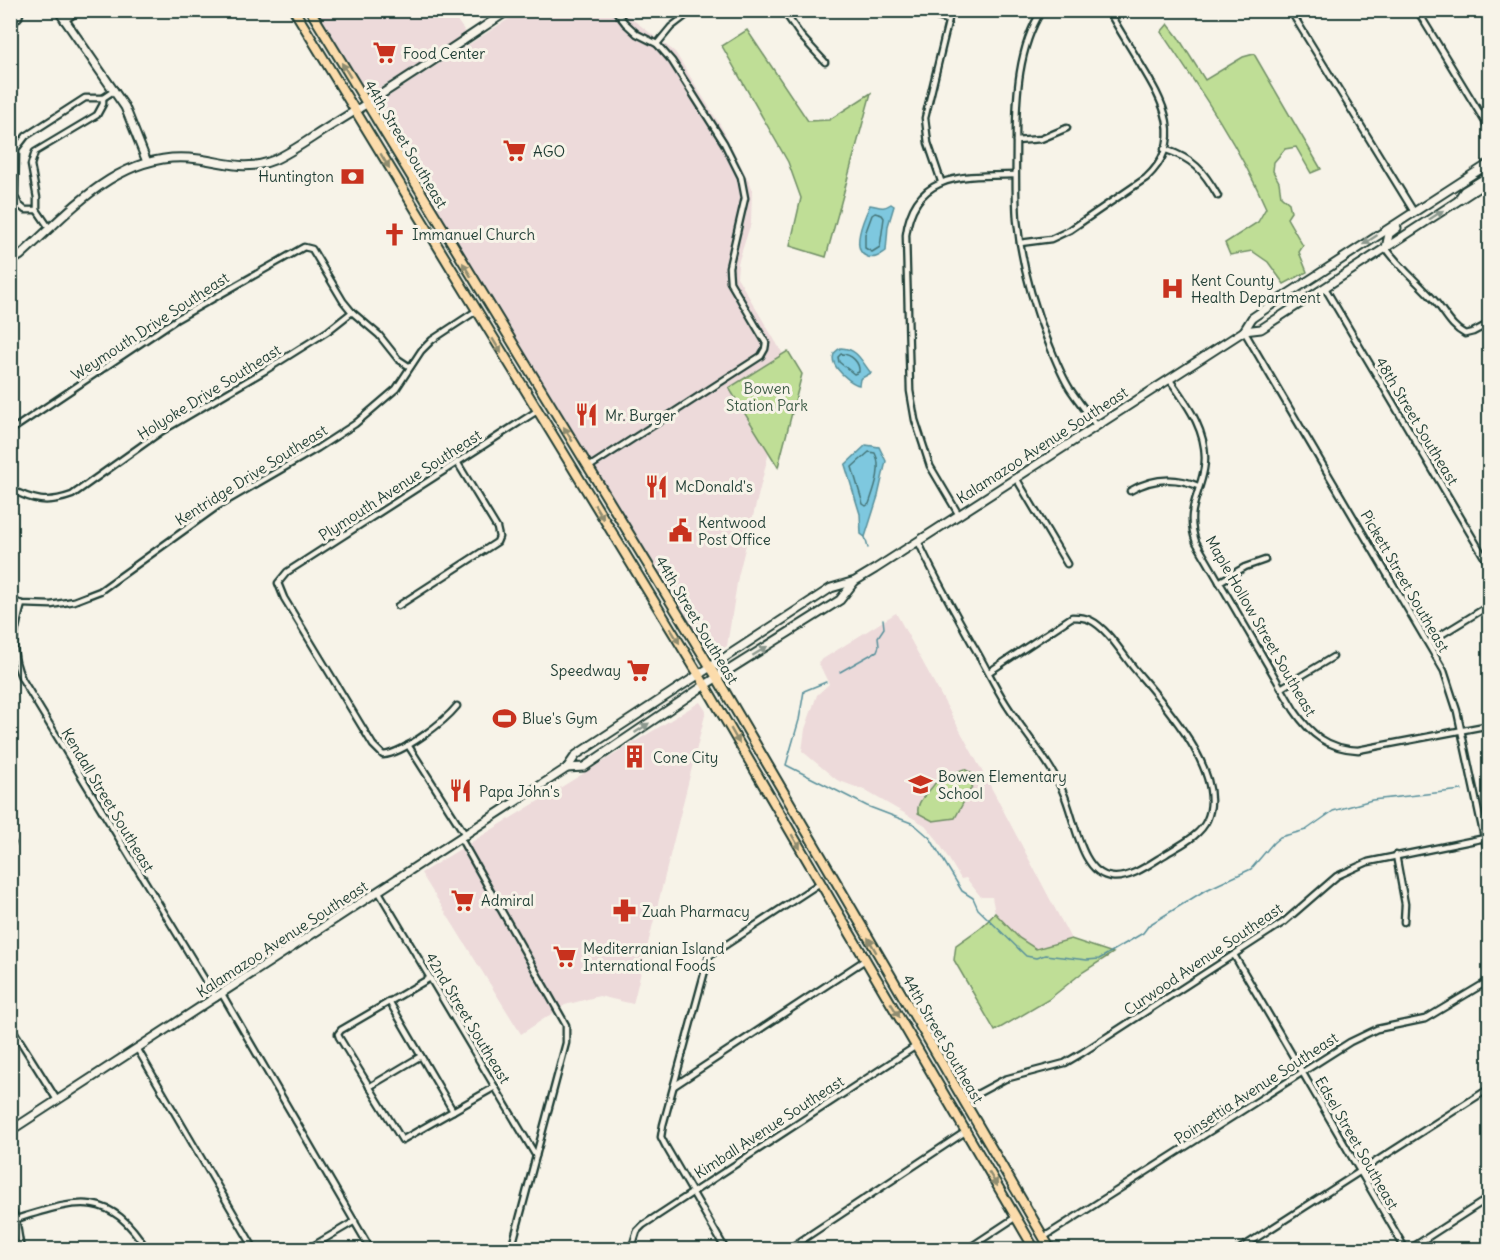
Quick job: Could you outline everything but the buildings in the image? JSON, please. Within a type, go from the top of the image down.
[{"type":"main road","points":[[58,10],[115,90],[138,135],[147,162]]},
{"type":"main road","name":"44th Street Southeast","points":[[294,10],[705,685],[1035,1250]]},
{"type":"main road","name":"44th Street Southeast","points":[[310,10],[717,678],[1051,1250]]},
{"type":"main road","points":[[10,262],[101,184],[122,171],[147,162],[171,158],[190,158],[246,167],[277,159],[366,104],[509,10]]},
{"type":"main road","name":"Kalamazoo Avenue Southeast","points":[[10,1131],[463,838],[567,768],[576,755],[821,595],[832,588],[855,581],[1244,331],[1252,318],[1490,163]]},
{"type":"main road","points":[[1457,202],[1464,191],[1490,175]]},
{"type":"main road","name":"Kalamazoo Avenue Southeast","points":[[1244,331],[1261,329],[1490,180]]},
{"type":"main road","points":[[1386,248],[1389,234],[1424,210],[1426,204]]},
{"type":"main road","points":[[412,207],[419,210],[434,235],[443,240],[448,239]]},
{"type":"main road","points":[[476,311],[487,312],[498,320]]},
{"type":"main road","points":[[565,456],[579,468],[588,468]]},
{"type":"main road","points":[[588,494],[600,496],[609,502]]},
{"type":"main road","name":"Kalamazoo Avenue Southeast","points":[[567,768],[584,767],[705,685],[840,600],[855,581]]},
{"type":"main road","points":[[813,617],[825,605],[821,595]]},
{"type":"main road","points":[[594,760],[590,754],[599,740]]},
{"type":"main road","points":[[767,791],[776,798],[785,798]]},
{"type":"main road","points":[[809,864],[820,871],[829,872]]},
{"type":"main road","points":[[820,884],[833,885],[840,891]]},
{"type":"main road","points":[[877,981],[887,988],[897,987]]},
{"type":"main road","points":[[941,1089],[952,1100],[964,1101]]},
{"type":"main road","points":[[965,1132],[974,1132],[986,1139]]},
{"type":"main road","points":[[1021,1227],[1033,1237],[1044,1238]]},
{"type":"street","points":[[10,27],[20,17],[21,10]]},
{"type":"street","points":[[64,21],[80,10]]},
{"type":"street","points":[[588,468],[761,356],[765,349],[765,343],[734,291],[730,276],[729,267],[745,198],[741,177],[724,143],[672,61],[657,44],[637,34],[615,10]]},
{"type":"street","points":[[657,44],[671,27],[693,10]]},
{"type":"street","points":[[783,10],[801,36],[825,62]]},
{"type":"street","points":[[912,10],[948,20]]},
{"type":"street","points":[[941,181],[928,143],[925,118],[951,10]]},
{"type":"street","points":[[1042,10],[1034,22],[1019,76],[1016,98],[1017,221],[1027,277],[1038,315],[1055,359],[1070,388],[1096,426]]},
{"type":"street","points":[[1020,243],[1051,238],[1076,226],[1148,177],[1164,149],[1168,134],[1164,106],[1108,10]]},
{"type":"street","points":[[1290,10],[1414,212]]},
{"type":"street","points":[[1417,10],[1490,130]]},
{"type":"street","points":[[37,210],[25,210],[15,197],[16,149],[26,136],[85,98],[103,98],[115,90]]},
{"type":"street","points":[[50,230],[37,210],[31,165],[35,152],[97,115],[103,104],[103,98]]},
{"type":"street","points":[[1016,141],[1041,138],[1067,128]]},
{"type":"street","points":[[1164,149],[1181,154],[1191,161],[1204,173],[1218,196]]},
{"type":"street","points":[[958,515],[930,466],[915,420],[910,391],[907,223],[916,201],[941,181],[1015,175]]},
{"type":"street","name":"Weymouth Drive Southeast","points":[[10,431],[177,319],[306,246],[313,252],[352,312]]},
{"type":"street","points":[[1386,248],[1403,270],[1436,302],[1451,324],[1465,334],[1490,323]]},
{"type":"street","name":"48th Street Southeast","points":[[1325,288],[1490,567]]},
{"type":"street","name":"Kentridge Drive Southeast","points":[[10,600],[22,604],[51,605],[74,601],[100,591],[218,506],[356,424],[396,389],[432,340],[476,311]]},
{"type":"street","points":[[352,312],[379,335],[398,359],[410,367]]},
{"type":"street","name":"Holyoke Drive Southeast","points":[[10,489],[39,501],[57,500],[72,495],[162,431],[293,354],[352,312]]},
{"type":"street","name":"Pickett Street Southeast","points":[[1244,331],[1428,644],[1449,684],[1490,865]]},
{"type":"street","name":"Maple Hollow Street Southeast","points":[[1169,379],[1192,414],[1203,440],[1204,468],[1192,511],[1192,527],[1196,542],[1302,723],[1326,743],[1341,749],[1360,750],[1461,731]]},
{"type":"street","name":"Plymouth Avenue Southeast","points":[[408,745],[391,754],[383,755],[373,745],[284,598],[278,583],[287,572],[537,411]]},
{"type":"street","points":[[398,606],[497,542],[499,537],[497,528],[457,462]]},
{"type":"street","points":[[1016,478],[1067,564]]},
{"type":"street","points":[[1130,491],[1150,482],[1164,480],[1179,480],[1198,486]]},
{"type":"street","points":[[918,541],[997,690],[1056,777],[1068,803],[1088,861],[1098,874],[1120,878],[1186,842],[1200,830],[1207,820],[1210,792],[1195,749],[1171,714],[1107,635],[1092,621],[1082,617],[1072,617],[989,672]]},
{"type":"street","points":[[1219,582],[1245,567],[1265,560]]},
{"type":"street","name":"Kendall Street Southeast","points":[[22,604],[13,647],[17,669],[22,679],[219,996],[371,1250]]},
{"type":"street","points":[[1428,644],[1490,605]]},
{"type":"street","points":[[1281,688],[1333,657]]},
{"type":"street","points":[[457,706],[444,720],[408,745],[463,838],[566,1025],[566,1043],[511,1250]]},
{"type":"street","points":[[1461,731],[1490,725]]},
{"type":"street","name":"Curwood Avenue Southeast","points":[[964,1101],[1005,1079],[1065,1063],[1284,922],[1337,876],[1368,862],[1490,837]]},
{"type":"street","points":[[1396,855],[1405,904],[1404,922]]},
{"type":"street","points":[[726,1250],[661,1137],[674,1086],[709,957],[820,884]]},
{"type":"street","name":"42nd Street Southeast","points":[[379,892],[536,1156]]},
{"type":"street","name":"Edsel Street Southeast","points":[[1234,955],[1407,1250]]},
{"type":"street","points":[[674,1086],[865,960]]},
{"type":"street","points":[[430,978],[338,1034],[369,1087],[402,1140],[495,1087]]},
{"type":"street","name":"Poinsettia Avenue Southeast","points":[[1044,1238],[1302,1072],[1367,1033],[1433,1015],[1490,980]]},
{"type":"street","points":[[389,1001],[453,1111]]},
{"type":"street","points":[[10,1025],[57,1100]]},
{"type":"street","name":"Kimball Avenue Southeast","points":[[631,1250],[637,1231],[692,1192],[916,1046]]},
{"type":"street","points":[[138,1050],[255,1250]]},
{"type":"street","points":[[369,1087],[421,1056]]},
{"type":"street","points":[[1238,1250],[1490,1089]]},
{"type":"street","points":[[786,1250],[965,1132]]},
{"type":"street","points":[[1407,1250],[1490,1197]]},
{"type":"street","points":[[16,1220],[62,1205],[82,1202],[115,1212],[130,1224],[147,1250]]},
{"type":"street","points":[[10,1205],[16,1220],[21,1250]]},
{"type":"street","points":[[966,1250],[1016,1217]]},
{"type":"street","points":[[306,1250],[355,1221]]},
{"type":"shaded area","points":[[314,11],[450,11],[467,34],[372,93],[368,93],[364,92]]},
{"type":"shaded area","points":[[521,11],[627,11],[632,19],[675,52],[722,128],[752,188],[751,223],[738,263],[737,277],[783,354],[729,388],[769,452],[738,577],[727,646],[707,657],[378,118],[378,103]]},
{"type":"shaded area","name":"Bowen Elementary School","points":[[896,613],[1071,939],[1036,949],[1019,938],[995,913],[992,897],[981,897],[966,878],[961,879],[936,838],[925,825],[864,790],[837,780],[802,751],[805,729],[817,695],[829,684],[818,662]]},
{"type":"shaded area","points":[[700,702],[706,711],[633,1004],[599,996],[565,1005],[521,1034],[421,873]]},
{"type":"green space","points":[[1168,24],[1205,80],[1243,57],[1254,54],[1321,169],[1311,173],[1296,147],[1285,149],[1274,162],[1273,171],[1279,182],[1281,196],[1289,203],[1291,212],[1287,218],[1303,246],[1299,252],[1307,272],[1284,284],[1268,262],[1252,251],[1230,255],[1225,243],[1258,222],[1266,208],[1231,140],[1161,32]]},
{"type":"green space","points":[[747,30],[808,121],[829,120],[871,93],[826,257],[790,246],[801,198],[788,162],[722,46]]},
{"type":"green space","name":"Bowen Station Park","points":[[788,351],[802,374],[778,467],[729,388]]},
{"type":"green space","points":[[964,769],[975,775],[976,779],[955,818],[933,821],[918,813],[919,804],[944,773],[951,774]]},
{"type":"green space","points":[[995,913],[1019,938],[1036,949],[1071,939],[1113,953],[1083,972],[1048,1000],[995,1031],[954,960],[956,945],[981,927]]},
{"type":"water","points":[[891,204],[894,206],[888,226],[886,251],[876,257],[862,254],[859,248],[860,234],[870,205],[883,207]]},
{"type":"water","points":[[841,348],[855,353],[871,373],[860,379],[859,385],[843,375],[834,364],[835,352]]},
{"type":"water","points":[[866,445],[879,447],[886,461],[865,537],[861,534],[860,514],[845,465]]},
{"type":"waterway","points":[[865,537],[868,548]]},
{"type":"waterway","points":[[840,672],[877,651],[878,637],[884,628],[883,619]]},
{"type":"waterway","points":[[826,682],[804,691],[799,720],[786,765],[867,806],[914,824],[930,838],[962,891],[973,898],[978,909],[1026,956],[1036,958],[1045,955],[1087,960],[1099,959],[1143,933],[1149,925],[1204,891],[1251,869],[1280,837],[1306,830],[1333,811],[1372,800],[1462,790]]},
{"type":"place","name":"Food Center","points":[[385,53]]},
{"type":"place","name":"AGO","points":[[515,151]]},
{"type":"place","name":"Huntington","points":[[352,176]]},
{"type":"place","name":"Immanuel Church","points":[[394,234]]},
{"type":"place","name":"Kent County Health Department","points":[[1173,289]]},
{"type":"place","name":"Mr. Burger","points":[[587,415]]},
{"type":"place","name":"McDonald's","points":[[657,486]]},
{"type":"place","name":"Kentwood Post Office","points":[[680,531]]},
{"type":"place","name":"Speedway","points":[[639,670]]},
{"type":"place","name":"Blue's Gym","points":[[504,718]]},
{"type":"place","name":"Cone City","points":[[635,757]]},
{"type":"place","name":"Bowen Elementary School","points":[[920,785]]},
{"type":"place","name":"Papa John's","points":[[461,791]]},
{"type":"place","name":"Admiral","points":[[463,900]]},
{"type":"place","name":"Zuah Pharmacy","points":[[624,911]]},
{"type":"place","name":"Mediterranian Island International Foods","points":[[565,957]]}]
